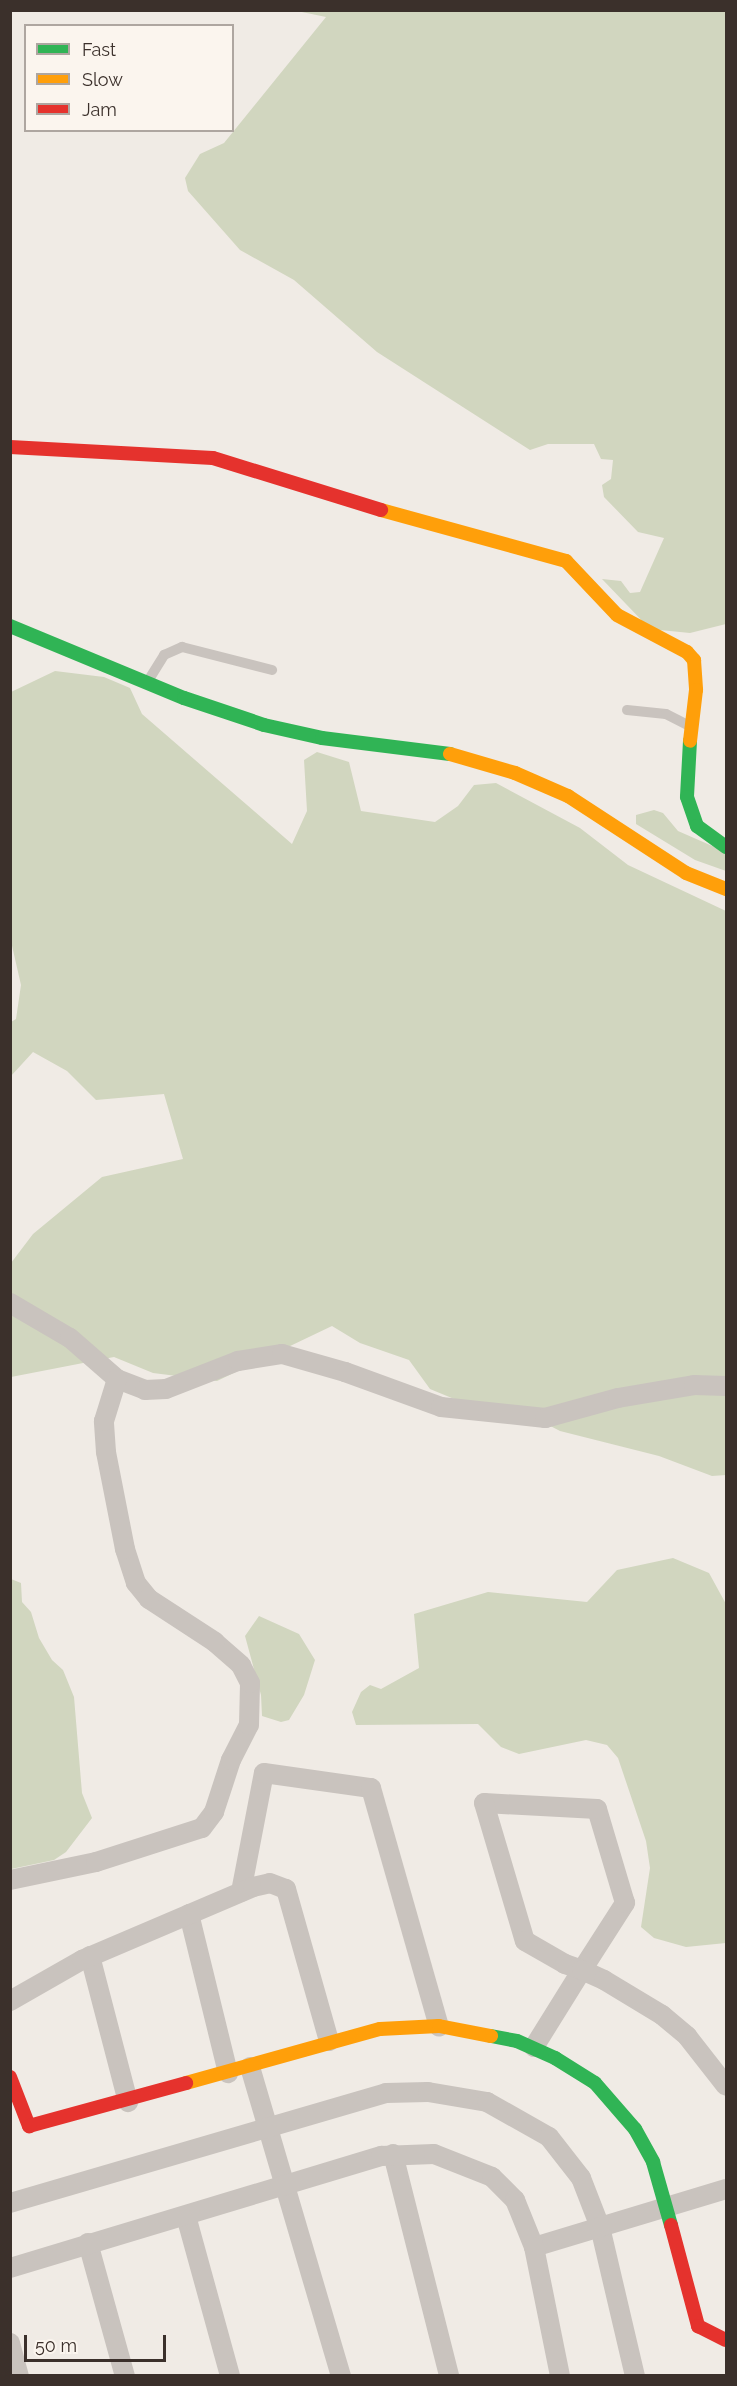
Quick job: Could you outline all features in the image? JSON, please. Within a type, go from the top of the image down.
[{"type":"street","points":[[10,447],[213,458],[429,525],[560,558],[576,569],[617,615],[691,655],[696,682],[686,785],[690,809],[704,834],[726,847]]},
{"type":"street","points":[[10,626],[148,683],[264,725],[322,738],[450,754],[515,773],[568,796],[686,873],[726,889]]},
{"type":"street","points":[[10,1303],[70,1338],[117,1379],[145,1390],[166,1389],[237,1361],[282,1354],[345,1372],[441,1407],[545,1418],[694,1385],[726,1386]]},
{"type":"street","points":[[10,1880],[96,1862],[202,1828],[214,1812],[231,1760],[249,1725],[250,1683],[241,1665],[215,1642],[148,1599],[136,1583],[125,1549],[106,1452],[104,1421],[117,1379]]},
{"type":"street","points":[[241,1892],[264,1773],[371,1788],[414,1950],[439,2026]]},
{"type":"street","points":[[534,2047],[582,1970],[625,1903],[597,1809],[484,1803],[525,1941],[582,1970],[662,2015],[687,2036],[726,2086]]},
{"type":"street","points":[[10,2001],[90,1956],[241,1892],[270,1883],[286,1889],[329,2041]]},
{"type":"street","points":[[189,1914],[228,2073]]},
{"type":"street","points":[[90,1956],[128,2102]]},
{"type":"street","points":[[10,2077],[30,2126],[128,2102],[250,2067],[329,2041],[380,2029],[439,2026],[497,2035],[534,2047],[608,2095],[646,2146],[667,2207],[698,2326],[726,2340]]},
{"type":"street","points":[[250,2067],[288,2185],[341,2376]]},
{"type":"street","points":[[10,2203],[386,2093],[428,2092],[487,2102],[534,2126],[559,2146],[581,2178],[600,2227],[635,2376]]},
{"type":"street","points":[[393,2154],[449,2376]]},
{"type":"street","points":[[10,2268],[393,2154],[434,2154],[492,2177],[515,2200],[534,2247],[560,2376]]},
{"type":"street","points":[[534,2247],[726,2189]]},
{"type":"street","points":[[186,2216],[230,2376]]},
{"type":"street","points":[[88,2243],[125,2376]]},
{"type":"street","points":[[10,2343],[20,2376]]},
{"type":"lane","points":[[148,683],[164,655],[182,647],[272,670]]},
{"type":"lane","points":[[627,710],[666,714],[692,727]]},
{"type":"green space","points":[[297,11],[726,11],[726,624],[690,633],[650,629],[602,579],[621,581],[630,593],[640,592],[664,538],[638,532],[604,497],[602,485],[611,479],[613,460],[601,459],[594,444],[548,444],[530,450],[377,352],[294,280],[240,250],[188,191],[185,178],[200,154],[224,143],[326,17]]},
{"type":"green space","points":[[55,671],[104,677],[130,688],[142,714],[292,844],[307,811],[304,760],[317,752],[349,762],[361,811],[435,822],[458,806],[474,785],[496,783],[580,828],[628,865],[726,911],[726,1475],[712,1476],[659,1456],[560,1431],[512,1406],[459,1401],[430,1389],[409,1360],[360,1343],[332,1326],[217,1381],[153,1373],[114,1357],[11,1377],[11,1263],[33,1234],[102,1177],[183,1159],[164,1094],[96,1100],[67,1071],[33,1052],[11,1076],[11,1022],[16,1019],[21,985],[10,937],[11,692]]},
{"type":"green space","points":[[654,810],[663,813],[678,831],[726,852],[726,871],[695,860],[636,824],[636,815]]},
{"type":"green space","points":[[673,1558],[709,1573],[726,1604],[726,1943],[686,1947],[654,1938],[641,1927],[650,1868],[646,1841],[618,1758],[607,1745],[586,1740],[519,1754],[501,1747],[478,1724],[356,1725],[352,1712],[361,1692],[370,1685],[381,1689],[419,1668],[414,1614],[488,1592],[587,1602],[617,1570]]},
{"type":"green space","points":[[11,1579],[21,1583],[22,1602],[31,1612],[39,1638],[52,1660],[63,1670],[74,1697],[82,1793],[92,1818],[66,1852],[54,1860],[11,1869]]},
{"type":"green space","points":[[259,1616],[299,1634],[315,1660],[304,1695],[289,1720],[281,1722],[262,1716],[261,1695],[245,1636]]},
{"type":"traffic: fast","points":[[10,626],[184,698],[264,725],[322,738],[450,754]]},
{"type":"traffic: fast","points":[[690,741],[687,797],[697,826],[726,847]]},
{"type":"traffic: fast","points":[[491,2036],[517,2041],[555,2058],[595,2083],[635,2129],[653,2162],[671,2225]]},
{"type":"traffic: slow","points":[[381,510],[566,561],[617,615],[687,652],[694,660],[696,690],[690,741]]},
{"type":"traffic: slow","points":[[450,754],[515,773],[568,796],[686,873],[726,889]]},
{"type":"traffic: slow","points":[[186,2083],[380,2029],[439,2026],[491,2036]]},
{"type":"traffic: jam","points":[[10,447],[213,458],[381,510]]},
{"type":"traffic: jam","points":[[10,2077],[29,2126],[186,2083]]},
{"type":"traffic: jam","points":[[671,2225],[698,2326],[726,2340]]}]
